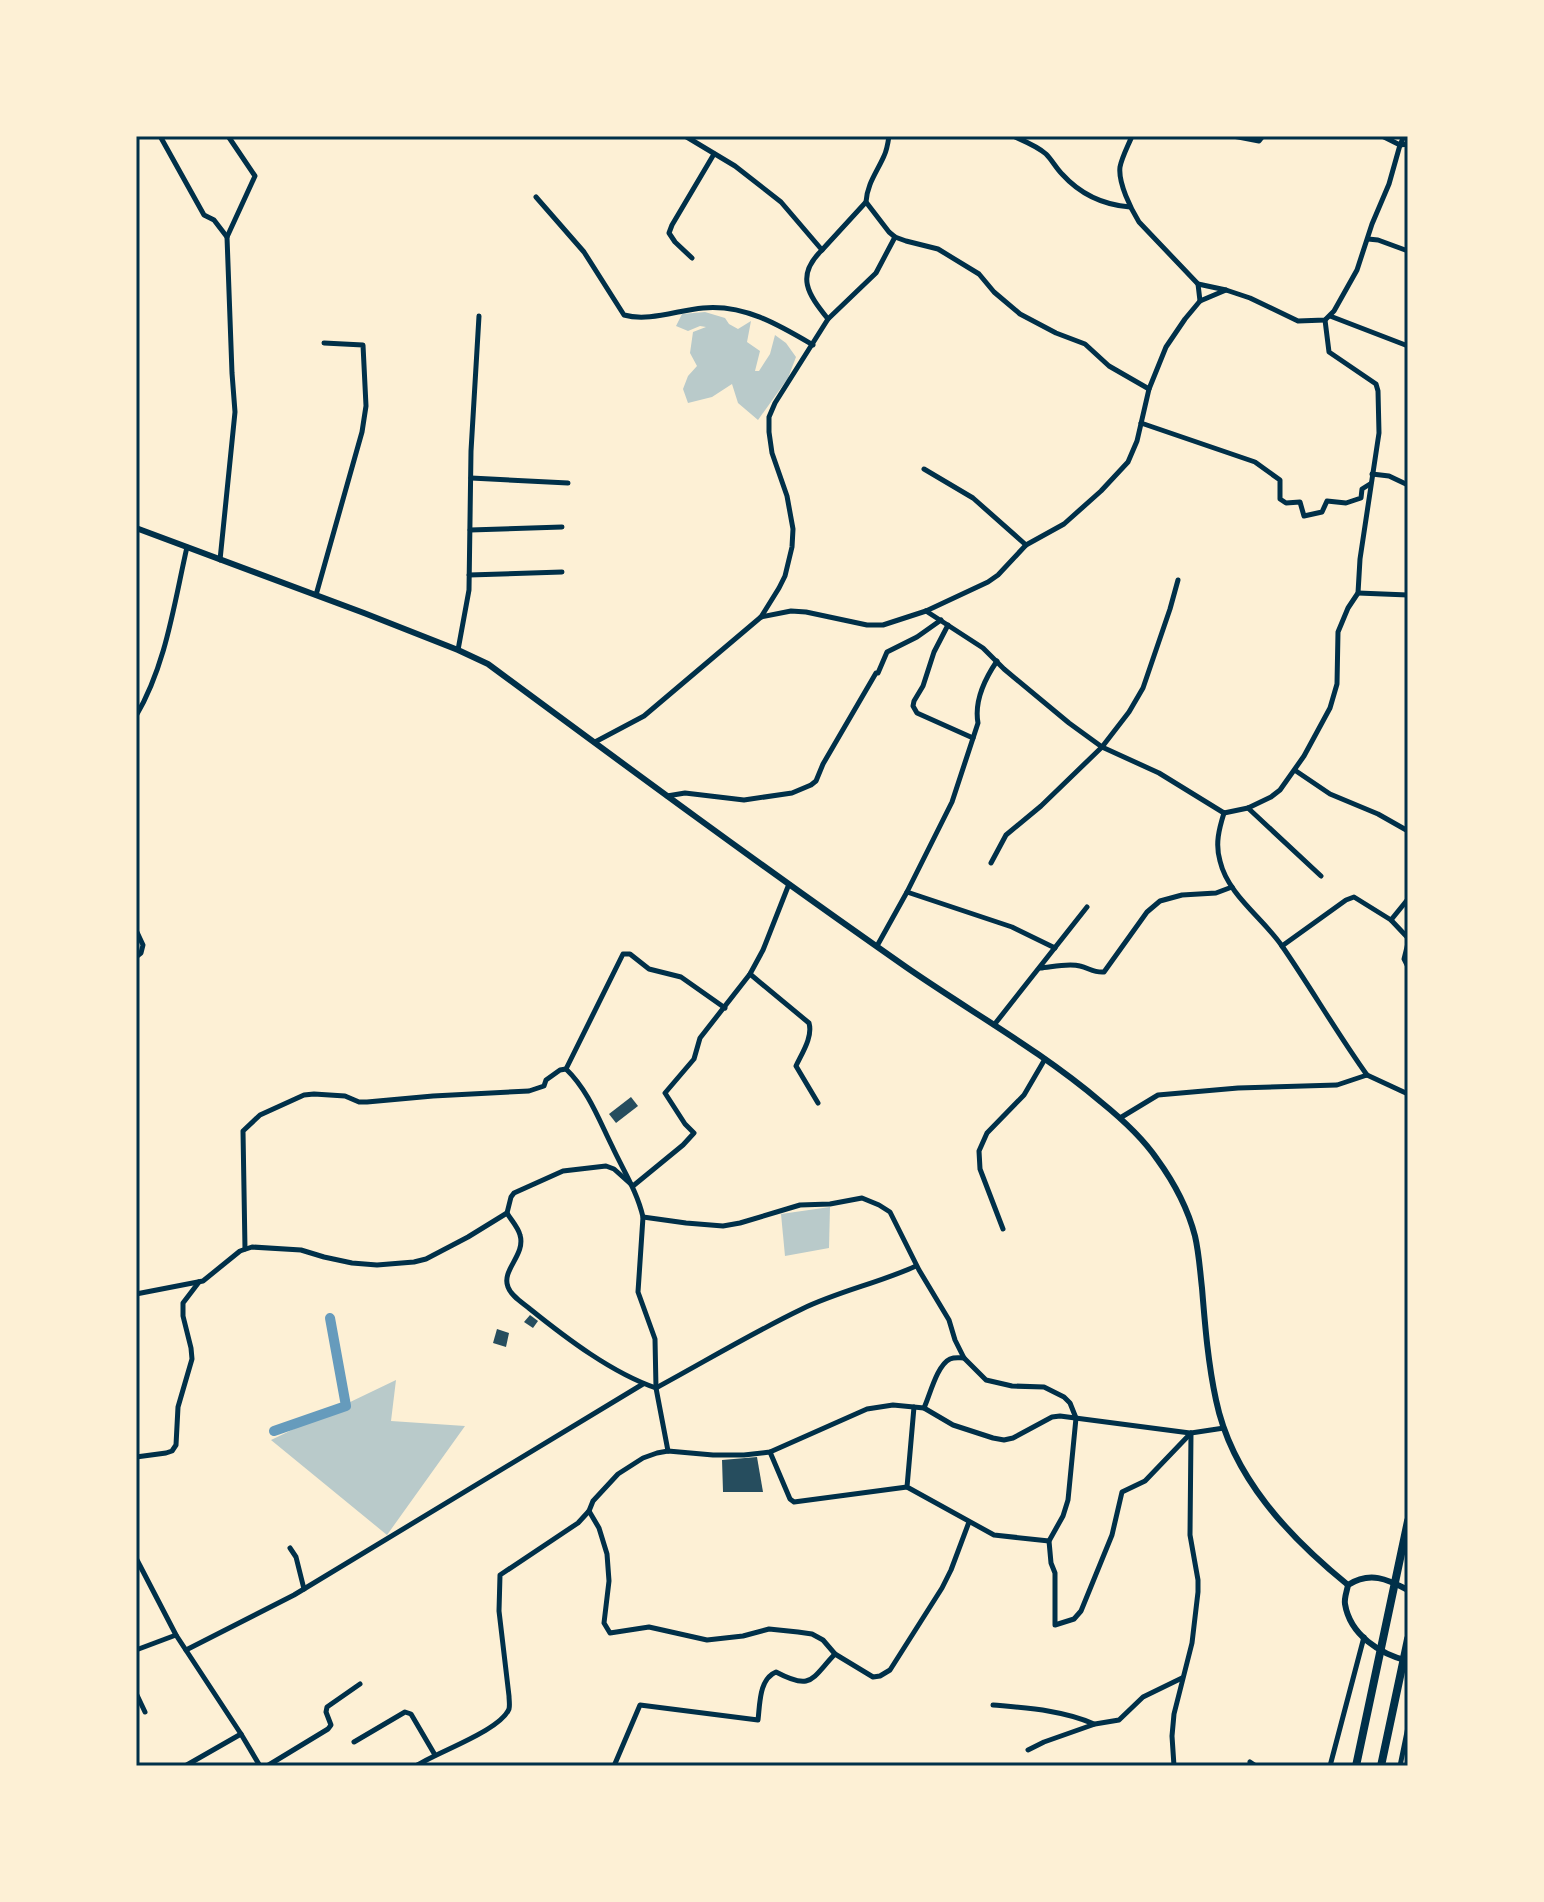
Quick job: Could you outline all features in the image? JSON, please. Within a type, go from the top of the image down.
[{"type":"highway","points":[[1356,1766],[1408,1521]]},
{"type":"highway","points":[[1381,1766],[1406,1661],[1408,1639]]},
{"type":"street","points":[[160,136],[204,215],[214,220],[227,237]]},
{"type":"street","points":[[220,560],[235,412],[227,237],[255,176],[228,136]]},
{"type":"street","points":[[685,136],[735,166],[781,202],[822,250]]},
{"type":"street","points":[[828,319],[812,300],[806,283],[809,266],[866,202],[889,136]]},
{"type":"street","points":[[1013,136],[1045,153],[1065,178],[1088,194],[1113,205],[1130,207]]},
{"type":"street","points":[[1132,136],[1119,168],[1126,199],[1139,222],[1198,284],[1250,298],[1298,321],[1327,318],[1408,346]]},
{"type":"street","points":[[1233,136],[1259,141],[1263,136]]},
{"type":"street","points":[[1382,136],[1400,145],[1408,144]]},
{"type":"street","points":[[926,611],[974,641],[1069,723],[1102,747],[1159,773],[1224,813],[1261,803],[1280,790],[1296,771],[1330,708],[1337,684],[1338,632],[1358,593],[1360,559],[1379,433],[1376,384],[1329,352],[1327,318],[1345,294],[1357,270],[1404,136]]},
{"type":"street","points":[[692,258],[669,233],[714,154]]},
{"type":"street","points":[[536,197],[584,252],[624,315],[646,317],[705,308],[727,308],[757,315],[813,345]]},
{"type":"street","points":[[866,202],[895,237],[938,249],[979,274],[994,292],[1020,314],[1085,344],[1109,366],[1149,389]]},
{"type":"street","points":[[593,743],[644,716],[761,617],[785,576],[793,540],[790,512],[772,453],[769,417],[828,319],[876,273],[895,237]]},
{"type":"street","points":[[1368,239],[1408,251]]},
{"type":"street","points":[[1198,284],[1200,301]]},
{"type":"street","points":[[761,617],[791,611],[875,626],[926,611],[998,575],[1026,545],[1064,524],[1117,476],[1134,450],[1149,389],[1166,347],[1200,301],[1226,290]]},
{"type":"street","points":[[458,650],[469,590],[479,316]]},
{"type":"street","points":[[316,595],[362,432],[366,406],[363,345],[324,343]]},
{"type":"street","points":[[1141,423],[1261,465],[1280,480],[1280,499],[1286,503],[1300,502],[1304,516],[1322,512],[1327,501],[1346,503],[1361,498],[1362,489],[1369,484],[1372,473]]},
{"type":"street","points":[[924,469],[973,498],[1026,545]]},
{"type":"street","points":[[1372,473],[1389,476],[1408,485]]},
{"type":"street","points":[[471,478],[568,483]]},
{"type":"street","points":[[470,530],[562,527]]},
{"type":"street","points":[[136,528],[488,664],[666,797],[1080,1084],[1120,1118],[1157,1159],[1190,1220],[1198,1251],[1216,1403],[1242,1466],[1277,1518],[1320,1562],[1348,1585]]},
{"type":"street","points":[[136,716],[159,666],[187,547]]},
{"type":"street","points":[[469,575],[562,572]]},
{"type":"street","points":[[991,863],[1006,835],[1102,747],[1129,712],[1143,688],[1178,580]]},
{"type":"street","points":[[1358,593],[1408,595]]},
{"type":"street","points":[[666,797],[685,793],[744,800],[792,793],[811,785],[878,673],[887,652],[941,620]]},
{"type":"street","points":[[948,625],[913,706],[917,713],[973,738]]},
{"type":"street","points":[[877,946],[952,802],[978,723],[976,713],[985,679],[997,661]]},
{"type":"street","points":[[1296,771],[1330,794],[1378,814],[1408,831]]},
{"type":"street","points":[[1248,808],[1321,876]]},
{"type":"street","points":[[1224,813],[1217,845],[1220,864],[1232,887],[1282,946],[1367,1075],[1408,1094]]},
{"type":"street","points":[[633,1186],[694,1133],[665,1093],[694,1059],[700,1038],[750,974],[789,884]]},
{"type":"street","points":[[1040,968],[1072,965],[1104,972],[1147,912],[1160,901],[1182,895],[1216,893],[1232,887]]},
{"type":"street","points":[[907,892],[1012,927],[1055,948]]},
{"type":"street","points":[[1282,946],[1350,898],[1358,899],[1391,920],[1408,940],[1404,959],[1408,967]]},
{"type":"street","points":[[1391,920],[1408,899]]},
{"type":"street","points":[[994,1025],[1087,907]]},
{"type":"street","points":[[136,930],[143,945],[136,957]]},
{"type":"street","points":[[566,1069],[623,954],[630,954],[649,969],[681,977],[725,1008]]},
{"type":"street","points":[[750,974],[809,1023],[809,1036],[796,1066],[818,1103]]},
{"type":"street","points":[[1003,1229],[980,1169],[979,1151],[987,1133],[1019,1101],[1045,1059]]},
{"type":"street","points":[[566,1069],[595,1110],[633,1186],[643,1217],[638,1292],[655,1339],[656,1388],[668,1451]]},
{"type":"street","points":[[245,1249],[243,1131],[260,1115],[304,1095],[314,1094],[345,1096],[367,1102],[529,1091],[544,1086],[546,1080],[566,1069]]},
{"type":"street","points":[[1120,1118],[1158,1095],[1238,1088],[1337,1085],[1367,1075]]},
{"type":"street","points":[[633,1186],[606,1166],[563,1171],[514,1193],[507,1213],[521,1239],[520,1251],[506,1280],[509,1291],[579,1345],[643,1384],[656,1388],[800,1310],[843,1291],[885,1280],[916,1266]]},
{"type":"street","points":[[643,1217],[723,1226],[800,1205],[862,1198],[890,1212],[916,1266],[949,1320],[964,1358],[986,1380],[1012,1386],[1044,1387],[1056,1392],[1070,1403],[1076,1418],[1067,1505],[1049,1541],[1055,1573],[1055,1625],[1074,1619],[1081,1611],[1112,1535],[1122,1492],[1145,1481],[1191,1433]]},
{"type":"street","points":[[136,1294],[206,1279],[245,1249],[301,1250],[352,1263],[404,1264],[426,1259],[507,1213]]},
{"type":"street","points":[[136,1457],[166,1453],[176,1445],[178,1407],[192,1359],[183,1303],[200,1281]]},
{"type":"street","points":[[924,1408],[940,1369],[948,1360],[964,1358]]},
{"type":"street","points":[[186,1650],[304,1589],[643,1384]]},
{"type":"street","points":[[416,1766],[491,1728],[509,1709],[499,1611],[500,1575],[571,1528],[589,1511],[593,1501],[618,1474],[643,1458],[668,1451],[713,1455],[770,1452],[867,1409],[893,1405],[924,1408],[953,1425],[1004,1440],[1052,1417],[1191,1433],[1224,1428]]},
{"type":"street","points":[[907,1487],[914,1407]]},
{"type":"street","points":[[1174,1766],[1174,1714],[1192,1643],[1198,1592],[1190,1535],[1191,1433]]},
{"type":"street","points":[[770,1452],[790,1499],[796,1503],[907,1487],[994,1535],[1049,1541]]},
{"type":"street","points":[[589,1511],[599,1528],[607,1554],[609,1581],[604,1623],[610,1633],[649,1627],[707,1640],[769,1629],[812,1634],[823,1640],[835,1654],[873,1677],[890,1670],[942,1588],[969,1522]]},
{"type":"street","points":[[290,1548],[296,1557],[304,1589]]},
{"type":"street","points":[[136,1558],[176,1635],[260,1766]]},
{"type":"street","points":[[1406,1661],[1380,1652],[1364,1637],[1350,1619],[1345,1601],[1348,1585],[1359,1578],[1377,1578],[1408,1590]]},
{"type":"street","points":[[136,1650],[176,1635]]},
{"type":"street","points":[[1330,1766],[1364,1637]]},
{"type":"street","points":[[614,1766],[640,1705],[758,1720],[761,1692],[770,1674],[776,1672],[799,1683],[807,1682],[835,1654]]},
{"type":"street","points":[[1028,1750],[1095,1724],[1119,1720],[1143,1697],[1183,1678]]},
{"type":"street","points":[[267,1766],[328,1729],[331,1725],[327,1707],[360,1684]]},
{"type":"street","points":[[136,1693],[145,1712]]},
{"type":"street","points":[[993,1705],[1073,1716],[1095,1724]]},
{"type":"street","points":[[354,1742],[409,1712],[435,1755]]},
{"type":"street","points":[[1400,1766],[1408,1727]]},
{"type":"street","points":[[185,1766],[241,1734]]},
{"type":"shaded area","points":[[705,312],[725,318],[738,329],[751,321],[747,342],[760,351],[755,371],[759,371],[770,354],[775,335],[786,343],[796,357],[788,378],[758,420],[738,403],[732,384],[712,397],[688,403],[683,389],[688,376],[697,366],[690,353],[693,332],[706,327],[688,331],[676,326],[682,314]]},
{"type":"shaded area","points":[[830,1207],[829,1248],[785,1256],[781,1214]]},
{"type":"shaded area","points":[[396,1380],[391,1421],[465,1426],[387,1535],[271,1440]]},
{"type":"building","points":[[631,1097],[638,1106],[616,1123],[609,1114]]},
{"type":"building","points":[[530,1315],[538,1321],[533,1328],[524,1322]]},
{"type":"building","points":[[497,1329],[509,1333],[506,1347],[493,1343]]},
{"type":"building","points":[[757,1457],[763,1492],[723,1492],[722,1460]]},
{"type":"waterway","points":[[274,1431],[346,1406],[330,1318]]}]
